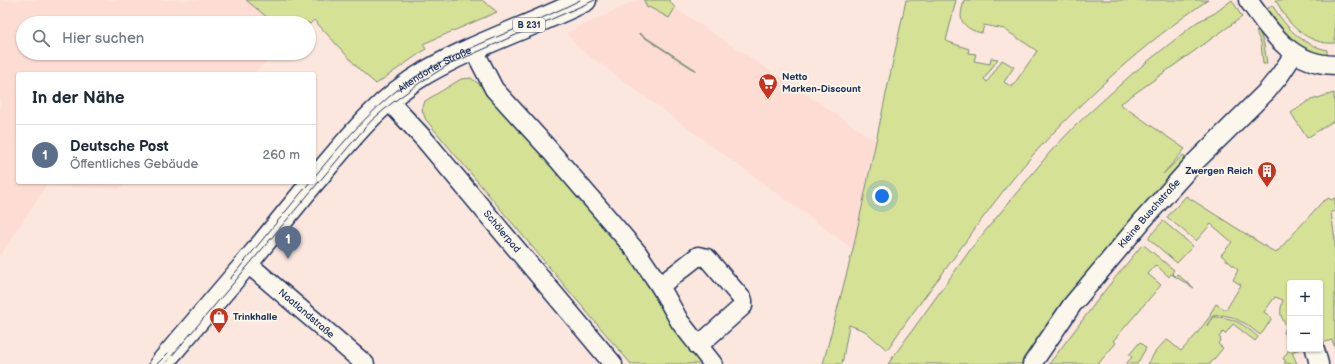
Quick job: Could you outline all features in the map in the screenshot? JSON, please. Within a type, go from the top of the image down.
[{"type":"main road","name":"Altendorfer Straße","points":[[316,178],[346,143],[388,100],[424,74],[473,48],[585,0]]},
{"type":"main road","name":"Altendorfer Straße","points":[[161,364],[247,263],[311,184]]},
{"type":"street","points":[[1248,0],[1280,41],[1294,54],[1310,62],[1335,66]]},
{"type":"street","points":[[473,48],[494,89],[547,147],[637,252],[660,286],[680,322],[713,364]]},
{"type":"street","name":"Kleine Buschstraße","points":[[1032,364],[1072,305],[1143,220],[1195,162],[1266,91],[1280,75],[1294,54]]},
{"type":"street","name":"Schölerpad","points":[[388,100],[425,140],[613,364]]},
{"type":"street","points":[[660,286],[698,256],[707,258],[743,300],[743,306],[698,346]]},
{"type":"street","name":"Naatlandstraße","points":[[247,263],[365,364]]},
{"type":"street","points":[[1316,352],[1319,364]]},
{"type":"shaded area","points":[[0,0],[246,0],[265,16],[16,16],[16,60],[269,60],[255,72],[16,72],[16,184],[125,184],[119,189],[46,186],[0,256]]},
{"type":"shaded area","points":[[637,0],[669,0],[675,8],[875,140],[853,249],[580,49],[566,33]]},
{"type":"green space","points":[[246,0],[482,0],[497,12],[423,44],[426,49],[376,84],[361,71],[316,22],[316,16],[265,16]]},
{"type":"green space","points":[[644,0],[669,0],[675,8],[669,18],[649,7],[647,8]]},
{"type":"green space","points":[[906,0],[956,0],[946,41],[969,49],[968,53],[976,54],[974,61],[990,64],[991,58],[998,59],[984,79],[987,82],[1002,60],[1014,67],[1004,82],[1012,87],[1037,51],[1004,29],[984,25],[982,33],[968,28],[963,23],[961,16],[964,0],[1208,0],[1137,53],[1072,113],[1052,134],[1008,185],[887,350],[865,331],[849,325],[842,364],[823,364],[853,249]]},
{"type":"green space","points":[[1232,0],[1242,17],[1120,104],[1185,149],[1163,174],[1183,155],[1189,159],[1053,321],[1022,364],[888,364],[973,246],[1051,151],[1077,124],[1132,74],[1197,22],[1215,13]]},
{"type":"green space","points":[[1275,0],[1335,0],[1335,43],[1313,40],[1300,32],[1289,22]]},
{"type":"green space","points":[[1272,5],[1283,21],[1295,34],[1301,39],[1317,47],[1327,50],[1327,55],[1316,53],[1299,45],[1285,33],[1267,9]]},
{"type":"green space","points":[[1259,31],[1264,44],[1267,64],[1263,64],[1261,43],[1256,32]]},
{"type":"green space","points":[[639,34],[696,70],[696,71]]},
{"type":"green space","points":[[471,78],[478,83],[640,267],[664,313],[704,364],[631,364],[426,120],[422,110],[425,101],[461,79]]},
{"type":"green space","points":[[1334,93],[1335,120],[1307,138],[1291,113],[1308,101]]},
{"type":"green space","points":[[1186,196],[1276,253],[1322,202],[1329,198],[1331,200],[1335,198],[1335,211],[1331,212],[1335,240],[1335,348],[1332,340],[1323,343],[1323,280],[1287,280],[1287,327],[1281,314],[1283,300],[1275,297],[1264,312],[1272,318],[1260,335],[1246,324],[1232,317],[1222,315],[1213,316],[1207,325],[1208,326],[1213,317],[1226,318],[1238,322],[1258,337],[1255,341],[1233,324],[1225,334],[1223,332],[1219,337],[1221,339],[1218,344],[1223,348],[1210,364],[1148,364],[1155,352],[1166,340],[1181,351],[1211,315],[1210,314],[1216,304],[1226,310],[1241,285],[1233,280],[1238,270],[1221,255],[1232,242],[1211,224],[1196,241],[1167,217]]},
{"type":"green space","points":[[1163,221],[1193,246],[1177,263],[1149,239],[1149,237]]},
{"type":"green space","points":[[1142,245],[1174,270],[1172,273],[1175,276],[1177,274],[1194,288],[1171,274],[1169,277],[1156,265],[1148,274],[1161,285],[1113,341],[1116,343],[1098,364],[1049,364],[1106,289]]},
{"type":"green space","points":[[1287,327],[1287,339],[1283,332]]},
{"type":"green space","points":[[1140,342],[1146,348],[1137,364],[1126,364],[1132,357],[1129,355]]},
{"type":"green space","points":[[1287,352],[1292,352],[1297,364],[1284,363],[1286,361],[1283,359]]},
{"type":"tram line","points":[[316,175],[364,120],[392,94],[423,72],[466,50],[580,0]]},
{"type":"tram line","points":[[165,364],[371,121],[392,103],[448,65],[595,0]]},
{"type":"tram line","points":[[230,279],[308,184]]},
{"type":"tram line","points":[[157,364],[168,353]]},
{"type":"place","name":"Netto Marken-Discount","points":[[768,100]]},
{"type":"place","name":"Zwergen Reich","points":[[1267,188]]},
{"type":"place","name":"Deutsche Post","points":[[288,259]]},
{"type":"place","name":"Trinkhalle","points":[[219,334]]}]
